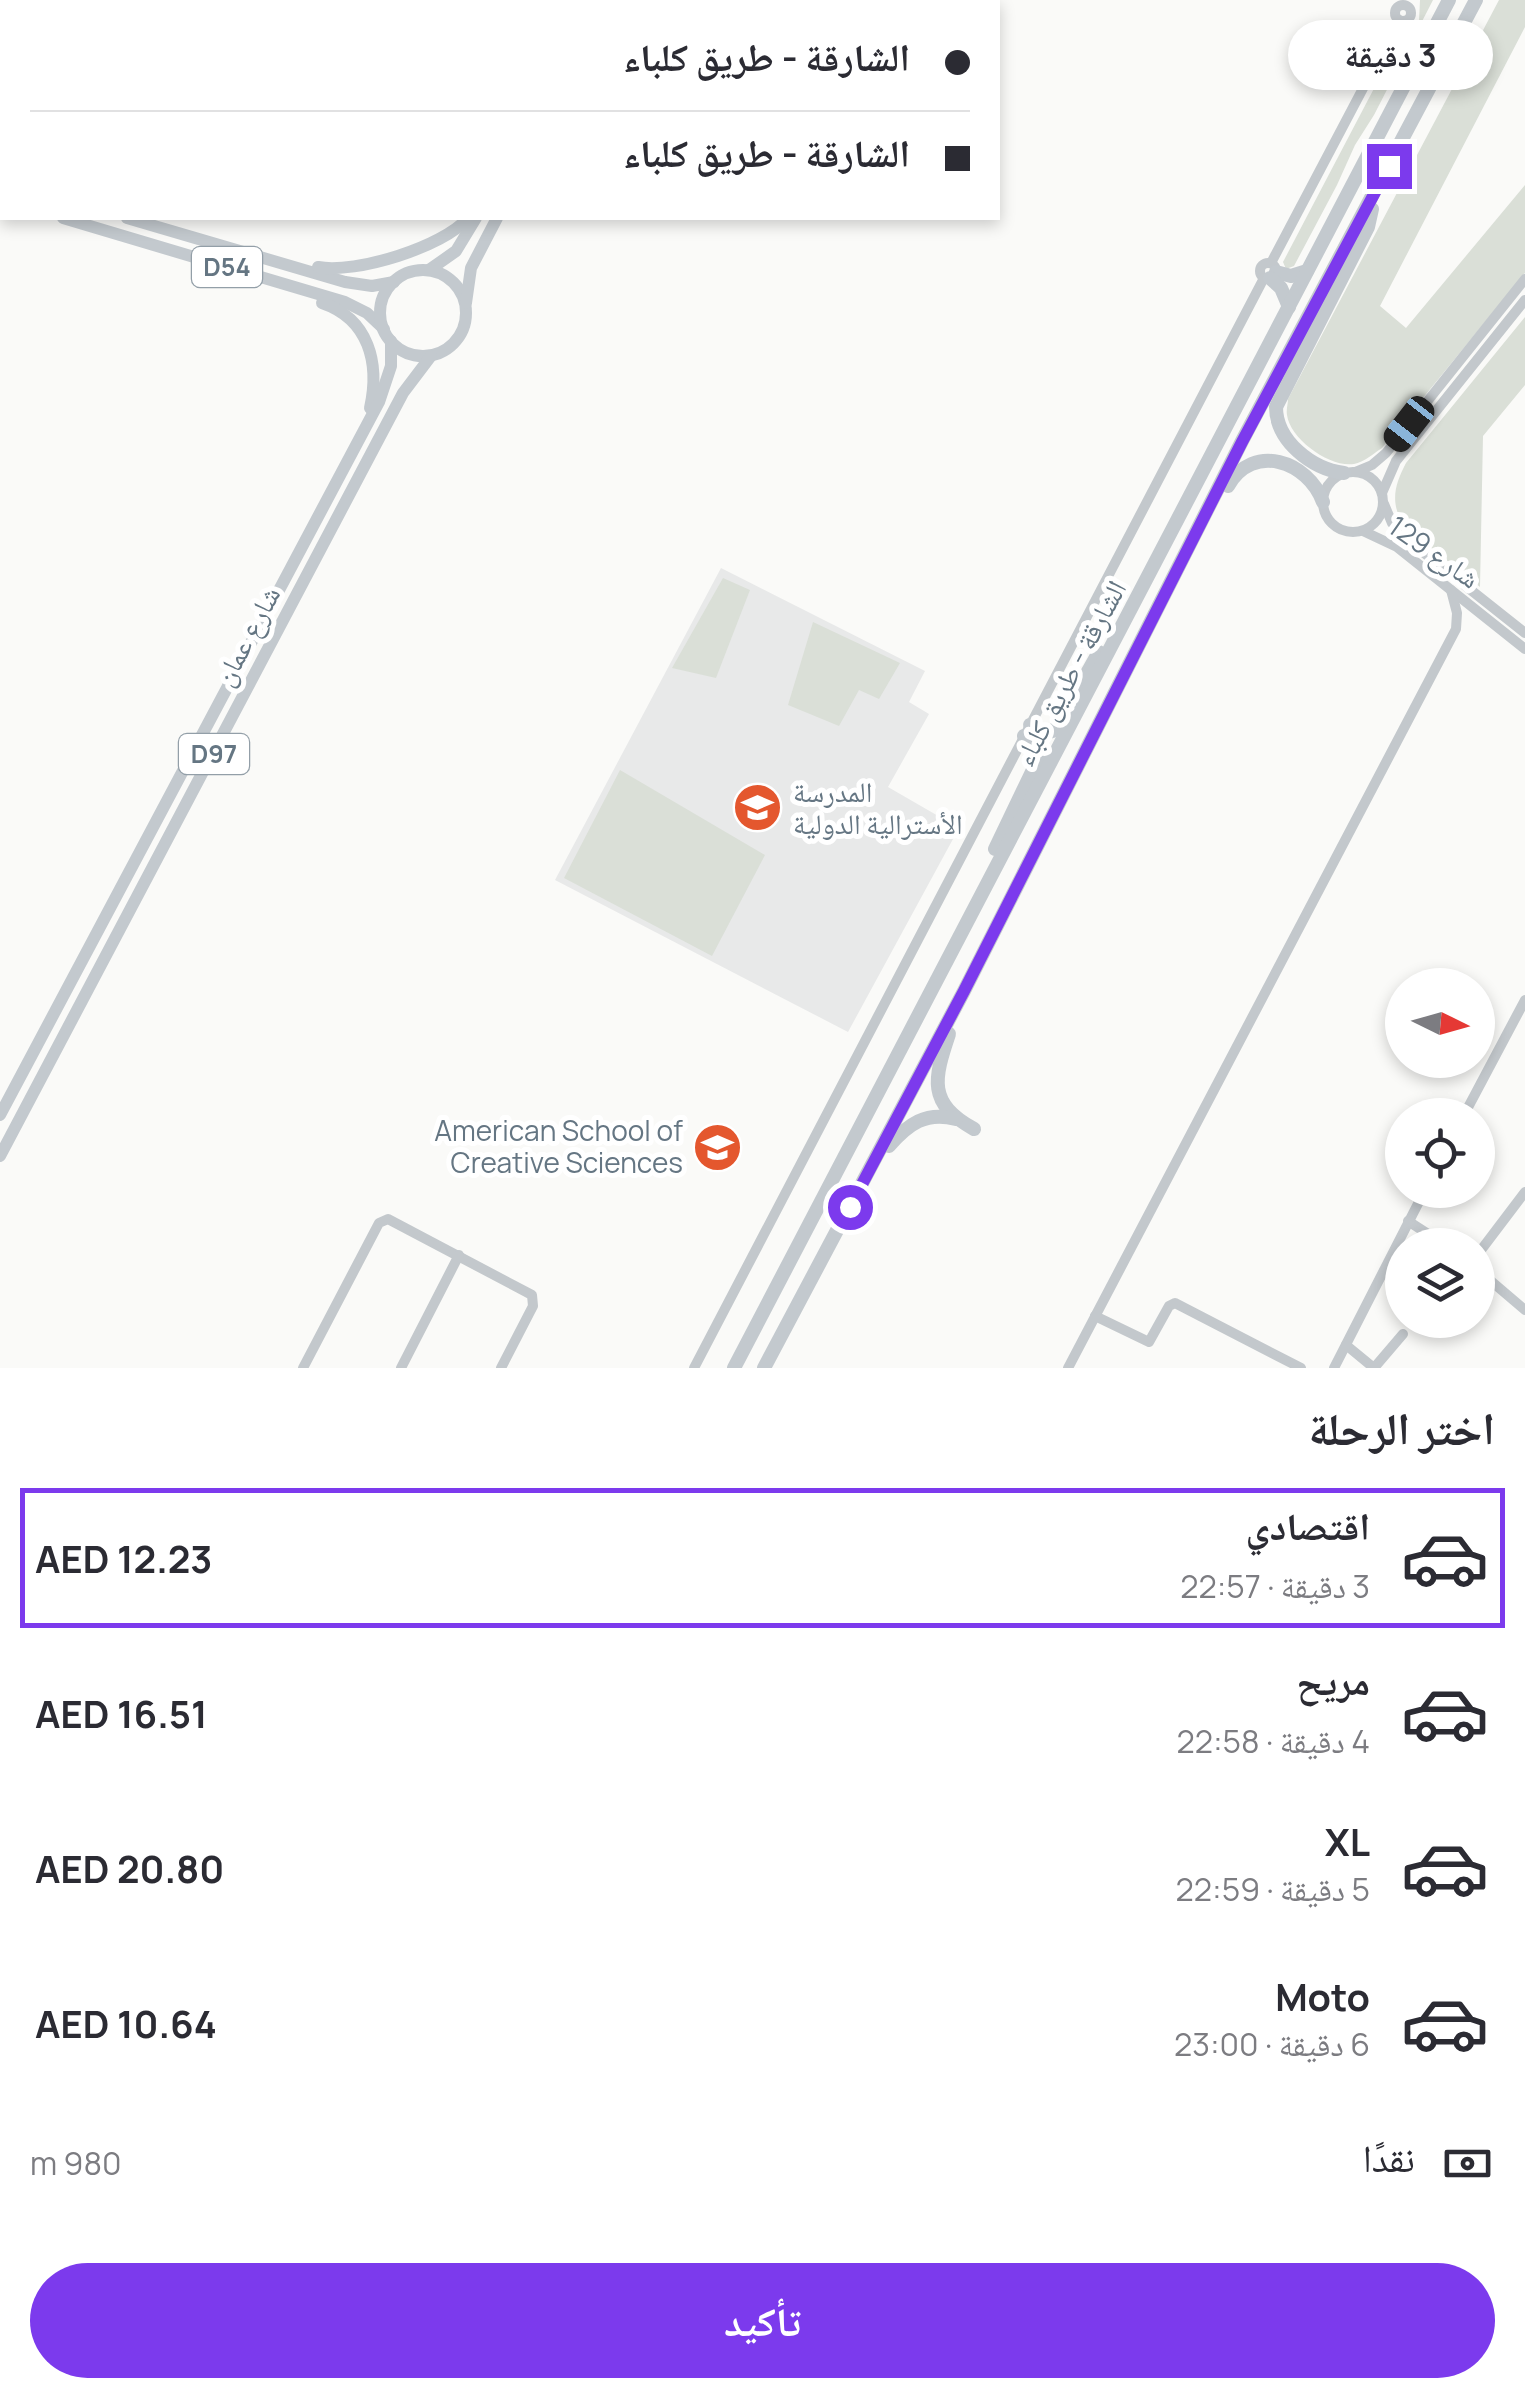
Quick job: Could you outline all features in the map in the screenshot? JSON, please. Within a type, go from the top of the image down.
[{"type":"highway","name":"الشارقة - طريق كلباء","points":[[734,1368],[1449,0]]},
{"type":"highway","name":"الشارقة - طريق كلباء","points":[[764,1368],[964,991],[1114,692],[1476,0]]},
{"type":"highway","points":[[1450,50],[1486,0]]},
{"type":"highway","points":[[1350,473],[1321,466],[1294,446],[1279,428],[1276,407],[1278,396],[1368,227],[1374,194]]},
{"type":"highway","points":[[1270,273],[1292,276],[1307,271]]},
{"type":"highway","points":[[1270,273],[1288,307]]},
{"type":"highway","points":[[1114,692],[1236,474],[1260,460],[1288,464],[1314,482],[1323,502]]},
{"type":"highway","points":[[1027,730],[1055,730],[1103,645],[1125,622]]},
{"type":"highway","points":[[991,876],[996,846],[1042,754],[1040,745],[1027,730]]},
{"type":"highway","points":[[956,1120],[940,1100],[938,1070],[964,991]]},
{"type":"highway","points":[[867,1175],[892,1142],[921,1118],[941,1115],[974,1129]]},
{"type":"main road","name":"D54","points":[[70,220],[353,305],[368,313],[387,335]]},
{"type":"main road","name":"D54","points":[[134,220],[354,284],[394,282]]},
{"type":"main road","points":[[280,263],[290,260],[328,269],[350,268],[439,240],[465,220]]},
{"type":"main road","points":[[428,270],[456,251],[475,220]]},
{"type":"main road","points":[[466,310],[463,296],[454,284],[428,270],[416,271],[394,282],[382,304],[387,335],[409,354],[431,356],[453,344],[465,323],[471,268],[496,220]]},
{"type":"main road","points":[[284,284],[292,292],[341,311],[366,338],[376,379],[368,420]]},
{"type":"main road","name":"شارع عمان","points":[[0,1115],[368,420],[388,378],[387,335]]},
{"type":"main road","name":"شارع عمان","points":[[0,1156],[403,393],[431,356]]},
{"type":"street","points":[[694,1368],[1399,20],[1410,17],[1408,3]]},
{"type":"street","points":[[1525,278],[1386,453],[1372,465],[1329,484],[1323,502],[1325,513],[1336,527],[1352,533],[1363,531],[1380,518],[1396,460],[1525,300]]},
{"type":"street","points":[[1350,473],[1372,478],[1383,498]]},
{"type":"street","name":"شارع 129","points":[[1383,498],[1392,523],[1404,537],[1525,633]]},
{"type":"street","name":"شارع 129","points":[[1363,531],[1397,547],[1525,649]]},
{"type":"street","points":[[1450,590],[1456,605],[1456,629]]},
{"type":"street","points":[[1068,1368],[1456,629],[1468,620],[1484,616]]},
{"type":"street","points":[[1473,1098],[1525,1000]]},
{"type":"street","points":[[1495,1232],[1525,1192]]},
{"type":"street","points":[[1334,1368],[1415,1208]]},
{"type":"street","points":[[303,1368],[382,1221],[391,1219],[530,1292],[533,1306],[501,1368]]},
{"type":"street","points":[[1408,1222],[1418,1228]]},
{"type":"street","points":[[401,1368],[459,1255]]},
{"type":"street","points":[[1495,1284],[1525,1310]]},
{"type":"street","points":[[1095,1316],[1149,1342],[1175,1303],[1302,1368]]},
{"type":"street","points":[[1346,1346],[1374,1368],[1400,1338]]},
{"type":"shaded area","points":[[1420,0],[1433,0],[1294,266],[1286,269],[1283,262],[1401,37],[1419,22]]},
{"type":"shaded area","points":[[1499,0],[1525,0],[1525,27],[1380,306],[1406,328],[1525,185],[1525,273],[1382,448],[1358,463],[1344,464],[1323,457],[1295,433],[1287,415],[1288,399]]},
{"type":"shaded area","points":[[1525,317],[1525,385],[1483,436],[1480,587],[1404,526],[1395,502],[1396,487],[1406,463]]},
{"type":"shaded area","name":"المدرسة الأسترالية الدولية","points":[[721,568],[925,671],[909,702],[929,714],[888,787],[959,828],[848,1032],[555,880]]},
{"type":"shaded area","points":[[723,578],[750,590],[716,678],[672,668]]},
{"type":"shaded area","points":[[813,622],[900,663],[879,699],[859,690],[839,726],[788,705]]},
{"type":"shaded area","points":[[620,770],[765,855],[712,956],[564,878]]},
{"type":"place","name":"المدرسة الأسترالية الدولية","points":[[758,808]]},
{"type":"place","name":"American School of Creative Sciences","points":[[718,1147]]},
{"type":"route","points":[[850,1207],[1242,442],[1389,166]]}]
